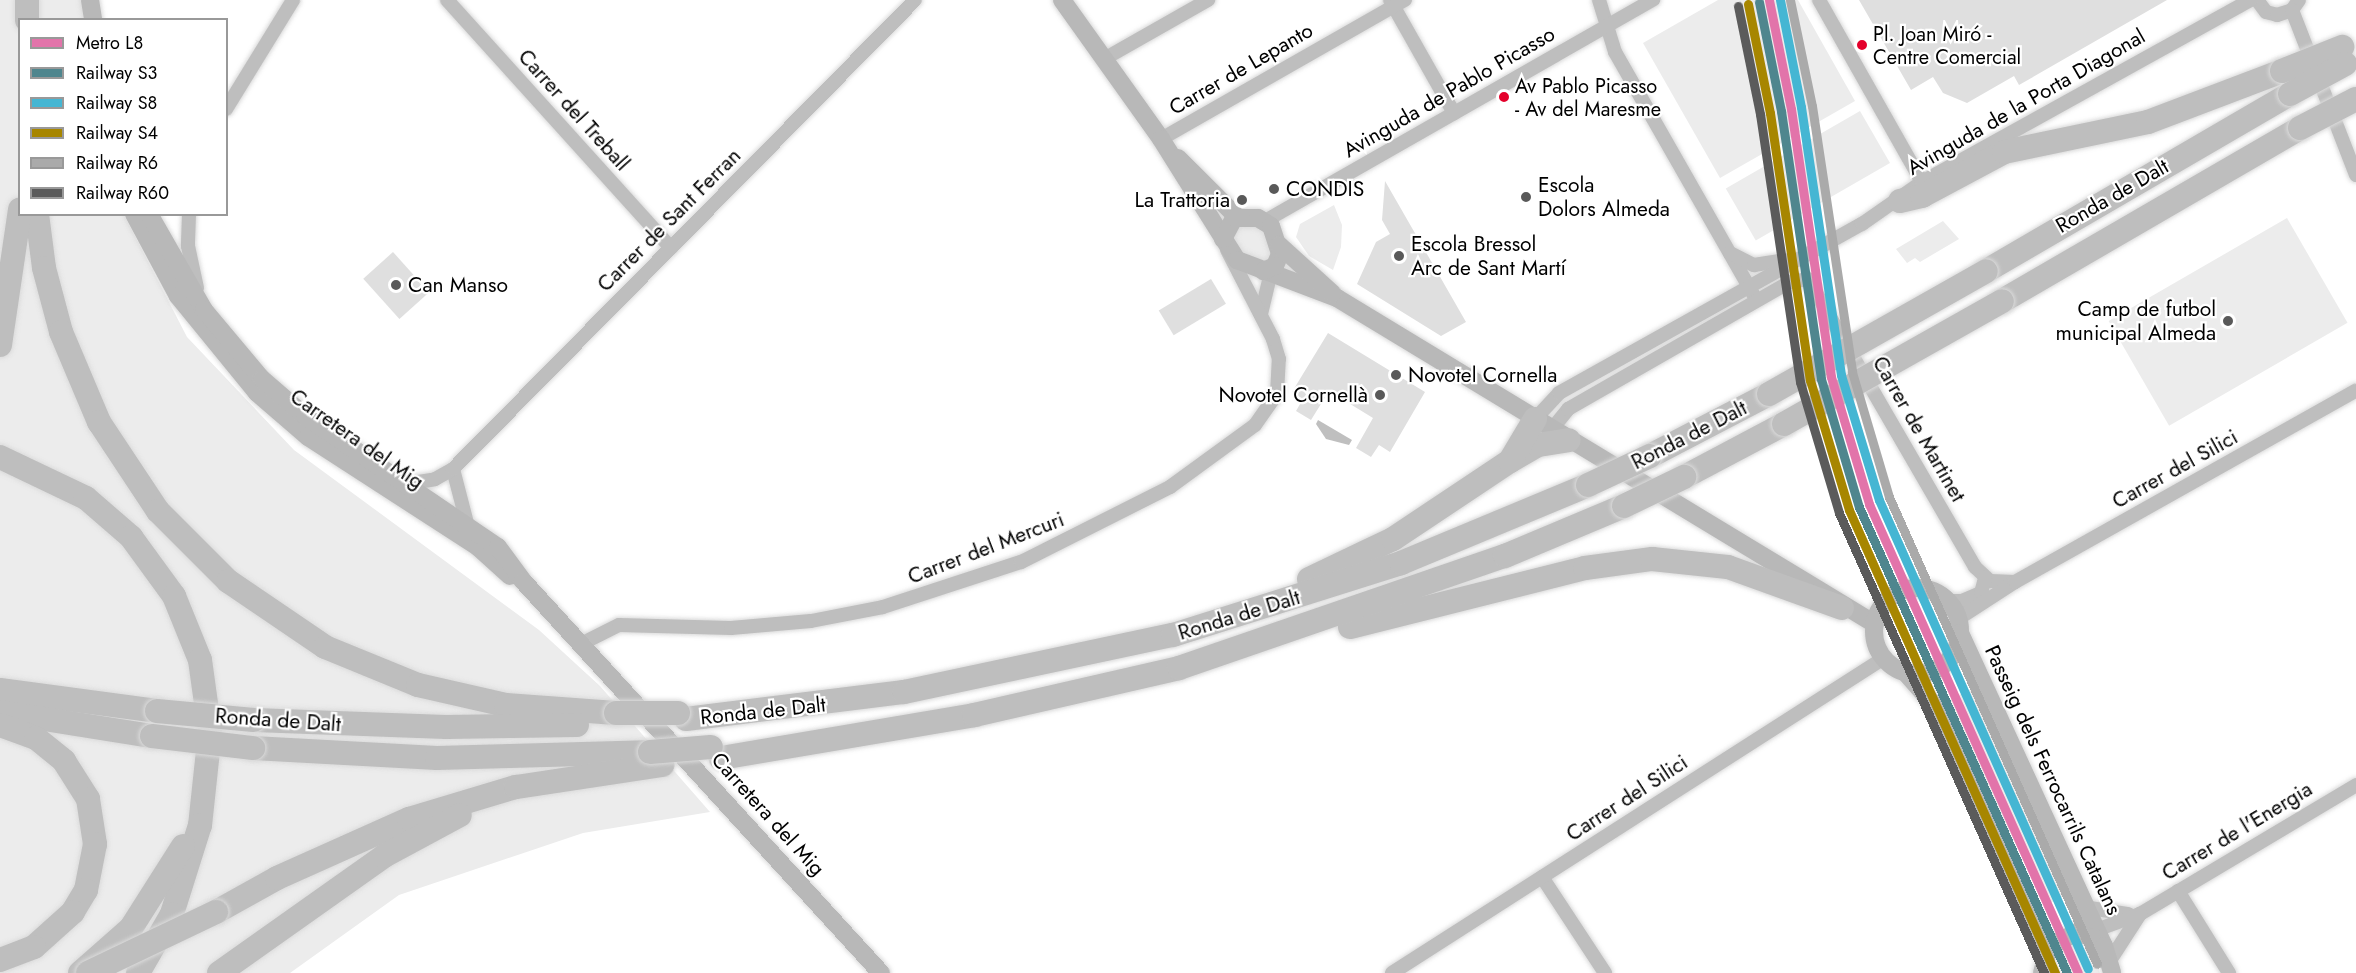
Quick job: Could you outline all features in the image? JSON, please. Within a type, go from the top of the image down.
[{"type":"highway","points":[[27,0],[27,18]]},
{"type":"highway","points":[[1900,201],[1922,196],[2004,152],[2148,122],[2282,71],[2350,53]]},
{"type":"highway","name":"Ronda de Dalt","points":[[0,690],[157,711],[254,720],[446,727],[682,716],[781,710],[1074,660],[1210,625],[1365,576],[1588,485],[1650,456],[1769,394],[1986,271],[2290,94],[2350,53]]},
{"type":"highway","name":"Ronda de Dalt","points":[[656,759],[857,734],[1025,705],[1222,656],[1505,556],[1624,506],[1784,424],[2300,128],[2356,99]]},
{"type":"highway","points":[[0,345],[19,216]]},
{"type":"highway","points":[[37,216],[44,268],[61,332],[99,422],[158,511],[228,581],[305,636],[409,682],[506,705],[621,718]]},
{"type":"highway","points":[[1074,660],[1335,568],[1393,539],[1510,461],[1552,430]]},
{"type":"highway","points":[[1510,461],[1546,442],[1552,430]]},
{"type":"highway","points":[[4,458],[63,485],[109,516],[148,559],[174,596],[200,660],[207,697],[208,778],[188,869],[172,914],[138,973]]},
{"type":"highway","points":[[1222,656],[1638,559],[1682,559],[1728,567],[1842,608]]},
{"type":"highway","points":[[0,712],[152,736],[253,748],[437,758],[656,759]]},
{"type":"highway","points":[[0,725],[36,738],[64,761],[88,799],[95,844],[86,890],[73,912],[34,947],[0,960]]},
{"type":"highway","points":[[219,973],[337,887],[433,828],[517,794],[628,770],[656,759]]},
{"type":"highway","points":[[88,973],[216,912],[296,869],[409,819],[516,787],[628,770]]},
{"type":"highway","points":[[80,973],[131,927],[173,867],[208,778]]},
{"type":"main road","points":[[90,0],[93,18]]},
{"type":"main road","points":[[1062,0],[1161,139],[1225,244],[1244,265],[1269,271],[1337,298],[1842,608],[1875,624]]},
{"type":"main road","points":[[1161,139],[1237,217],[1265,221],[1280,245],[1337,298]]},
{"type":"main road","name":"Carretera del Mig","points":[[135,216],[178,296],[257,393],[335,456],[478,547],[523,581]]},
{"type":"main road","name":"Carretera del Mig","points":[[150,216],[204,310],[262,379],[305,416],[498,547],[523,581],[583,643],[881,973]]},
{"type":"main road","points":[[1225,244],[1227,224],[1237,217]]},
{"type":"main road","points":[[1269,271],[1278,262],[1280,245]]},
{"type":"main road","points":[[1905,672],[1922,674],[1942,666],[1953,654],[1959,626],[1948,601],[1930,590],[1904,590],[1883,606],[1875,624],[1884,658],[1905,672],[1934,705],[2044,940],[2041,966]]},
{"type":"main road","name":"Passeig dels Ferrocarrils Catalans","points":[[1959,626],[2090,908],[2102,948]]},
{"type":"main road","points":[[2041,966],[2061,938],[2102,948]]},
{"type":"street","points":[[228,106],[292,0]]},
{"type":"street","name":"Carrer del Treball","points":[[447,0],[671,248]]},
{"type":"street","name":"Carrer de Sant Ferran","points":[[405,484],[435,479],[453,469],[915,0]]},
{"type":"street","points":[[1104,59],[1208,0]]},
{"type":"street","points":[[1599,0],[1615,52],[1757,301]]},
{"type":"street","name":"Avinguda de Pablo Picasso","points":[[1265,221],[1653,0]]},
{"type":"street","points":[[1819,0],[1922,182]]},
{"type":"street","name":"Avinguda de la Porta Diagonal","points":[[1552,430],[1551,398],[1900,201],[1922,182],[2251,0]]},
{"type":"street","points":[[2257,0],[2271,14],[2296,5],[2356,175]]},
{"type":"street","points":[[1396,2],[1454,113]]},
{"type":"street","name":"Carrer de Lepanto","points":[[1161,139],[1396,2]]},
{"type":"street","points":[[189,216],[192,274],[204,310]]},
{"type":"street","name":"Carrer del Mercuri","points":[[583,643],[619,625],[731,628],[837,617],[947,588],[1072,538],[1170,487],[1264,416],[1280,379],[1279,359],[1261,314],[1241,284],[1225,244]]},
{"type":"street","name":"Avinguda de la Porta Diagonal","points":[[1808,279],[1807,264],[1824,244]]},
{"type":"street","name":"Avinguda de la Porta Diagonal","points":[[1729,252],[1758,266],[1804,255]]},
{"type":"street","points":[[1261,314],[1269,271]]},
{"type":"street","points":[[1552,430],[1568,409],[1790,282],[1808,279]]},
{"type":"street","name":"Carrer de Martinet","points":[[1808,279],[1985,578]]},
{"type":"street","name":"Carrer del Silici","points":[[1959,626],[2015,582],[2356,391]]},
{"type":"street","points":[[453,469],[467,524],[478,547]]},
{"type":"street","points":[[1948,601],[1962,601],[1981,593],[1985,578],[2015,582]]},
{"type":"street","name":"Carrer del Silici","points":[[1392,973],[1884,658]]},
{"type":"street","name":"Carrer de l'Energia","points":[[2102,948],[2140,914],[2356,785]]},
{"type":"street","points":[[1542,877],[1605,973]]},
{"type":"street","points":[[2178,891],[2229,973]]},
{"type":"street","name":"Carrer de l'Energia","points":[[2090,908],[2110,915],[2140,914]]},
{"type":"street","name":"Carrer de l'Energia","points":[[2102,948],[2140,914]]},
{"type":"shaded area","points":[[0,0],[81,0],[85,18],[18,18],[18,216],[125,216],[187,337],[294,450],[539,630],[600,686],[710,812],[583,833],[399,895],[290,973],[0,973]]},
{"type":"shaded area","points":[[1718,0],[1798,0],[1855,101],[1720,178],[1643,43]]},
{"type":"shaded area","points":[[1860,111],[1890,163],[1756,240],[1726,188]]},
{"type":"shaded area","points":[[1334,205],[1342,225],[1341,247],[1333,270],[1309,256],[1296,237],[1300,224]]},
{"type":"shaded area","name":"Camp de futbol municipal Almeda","points":[[2287,218],[2348,323],[2169,426],[2109,321]]},
{"type":"shaded area","points":[[1943,221],[1959,239],[1920,262],[1915,258],[1907,263],[1896,249]]},
{"type":"shaded area","points":[[1237,223],[1259,227],[1265,233],[1271,244],[1271,259],[1257,263],[1238,250],[1231,233]]},
{"type":"shaded area","points":[[1318,420],[1352,440],[1349,445],[1326,439],[1316,424]]},
{"type":"shaded area","points":[[1971,689],[2071,893],[2045,905],[1946,701]]},
{"type":"shaded area","points":[[2073,945],[2093,951],[2100,973],[2054,973],[2056,957]]},
{"type":"building","points":[[1859,0],[2167,0],[2019,85],[2014,76],[1967,103],[1943,93],[1933,77],[1911,90]]},
{"type":"building","name":"Escola Bressol Arc de Sant Martí","points":[[1385,181],[1466,322],[1441,336],[1357,284],[1376,242],[1390,234],[1382,220]]},
{"type":"building","name":"Can Manso","points":[[393,252],[429,292],[399,319],[363,279]]},
{"type":"building","points":[[1211,279],[1226,304],[1174,335],[1159,310]]},
{"type":"building","name":"Novotel Cornellà","points":[[1328,333],[1425,392],[1390,452],[1379,445],[1371,457],[1356,448],[1373,418],[1329,391],[1311,420],[1296,411],[1303,399],[1292,392]]},
{"type":"metro line","name":"L8","points":[[1769,0],[1791,109],[1831,377],[1869,504],[2078,973]]},
{"type":"rail line","name":"S8","points":[[1780,0],[1801,107],[1841,375],[1879,500],[2088,969]]},
{"type":"rail line","name":"R6","points":[[1790,0],[1812,106],[1852,372],[1889,497],[2097,964]]},
{"type":"rail line","name":"S3","points":[[1759,2],[1781,111],[1821,379],[1859,507],[2067,973]]},
{"type":"rail line","name":"S4","points":[[1748,4],[1770,113],[1810,380],[1849,510],[2055,973]]},
{"type":"rail line","name":"R60","points":[[1738,6],[1760,114],[1800,382],[1839,513],[2044,973]]},
{"type":"place","name":"Pl. Joan Miró - Centre Comercial","points":[[1862,45]]},
{"type":"place","name":"Av Pablo Picasso - Av del Maresme","points":[[1504,97]]},
{"type":"place","name":"CONDIS","points":[[1274,189]]},
{"type":"place","name":"Escola Dolors Almeda","points":[[1526,197]]},
{"type":"place","name":"La Trattoria","points":[[1242,200]]},
{"type":"place","name":"Escola Bressol Arc de Sant Martí","points":[[1399,256]]},
{"type":"place","name":"Can Manso","points":[[396,285]]},
{"type":"place","name":"Camp de futbol municipal Almeda","points":[[2228,321]]},
{"type":"place","name":"Novotel Cornella","points":[[1396,375]]},
{"type":"place","name":"Novotel Cornellà","points":[[1380,395]]}]
